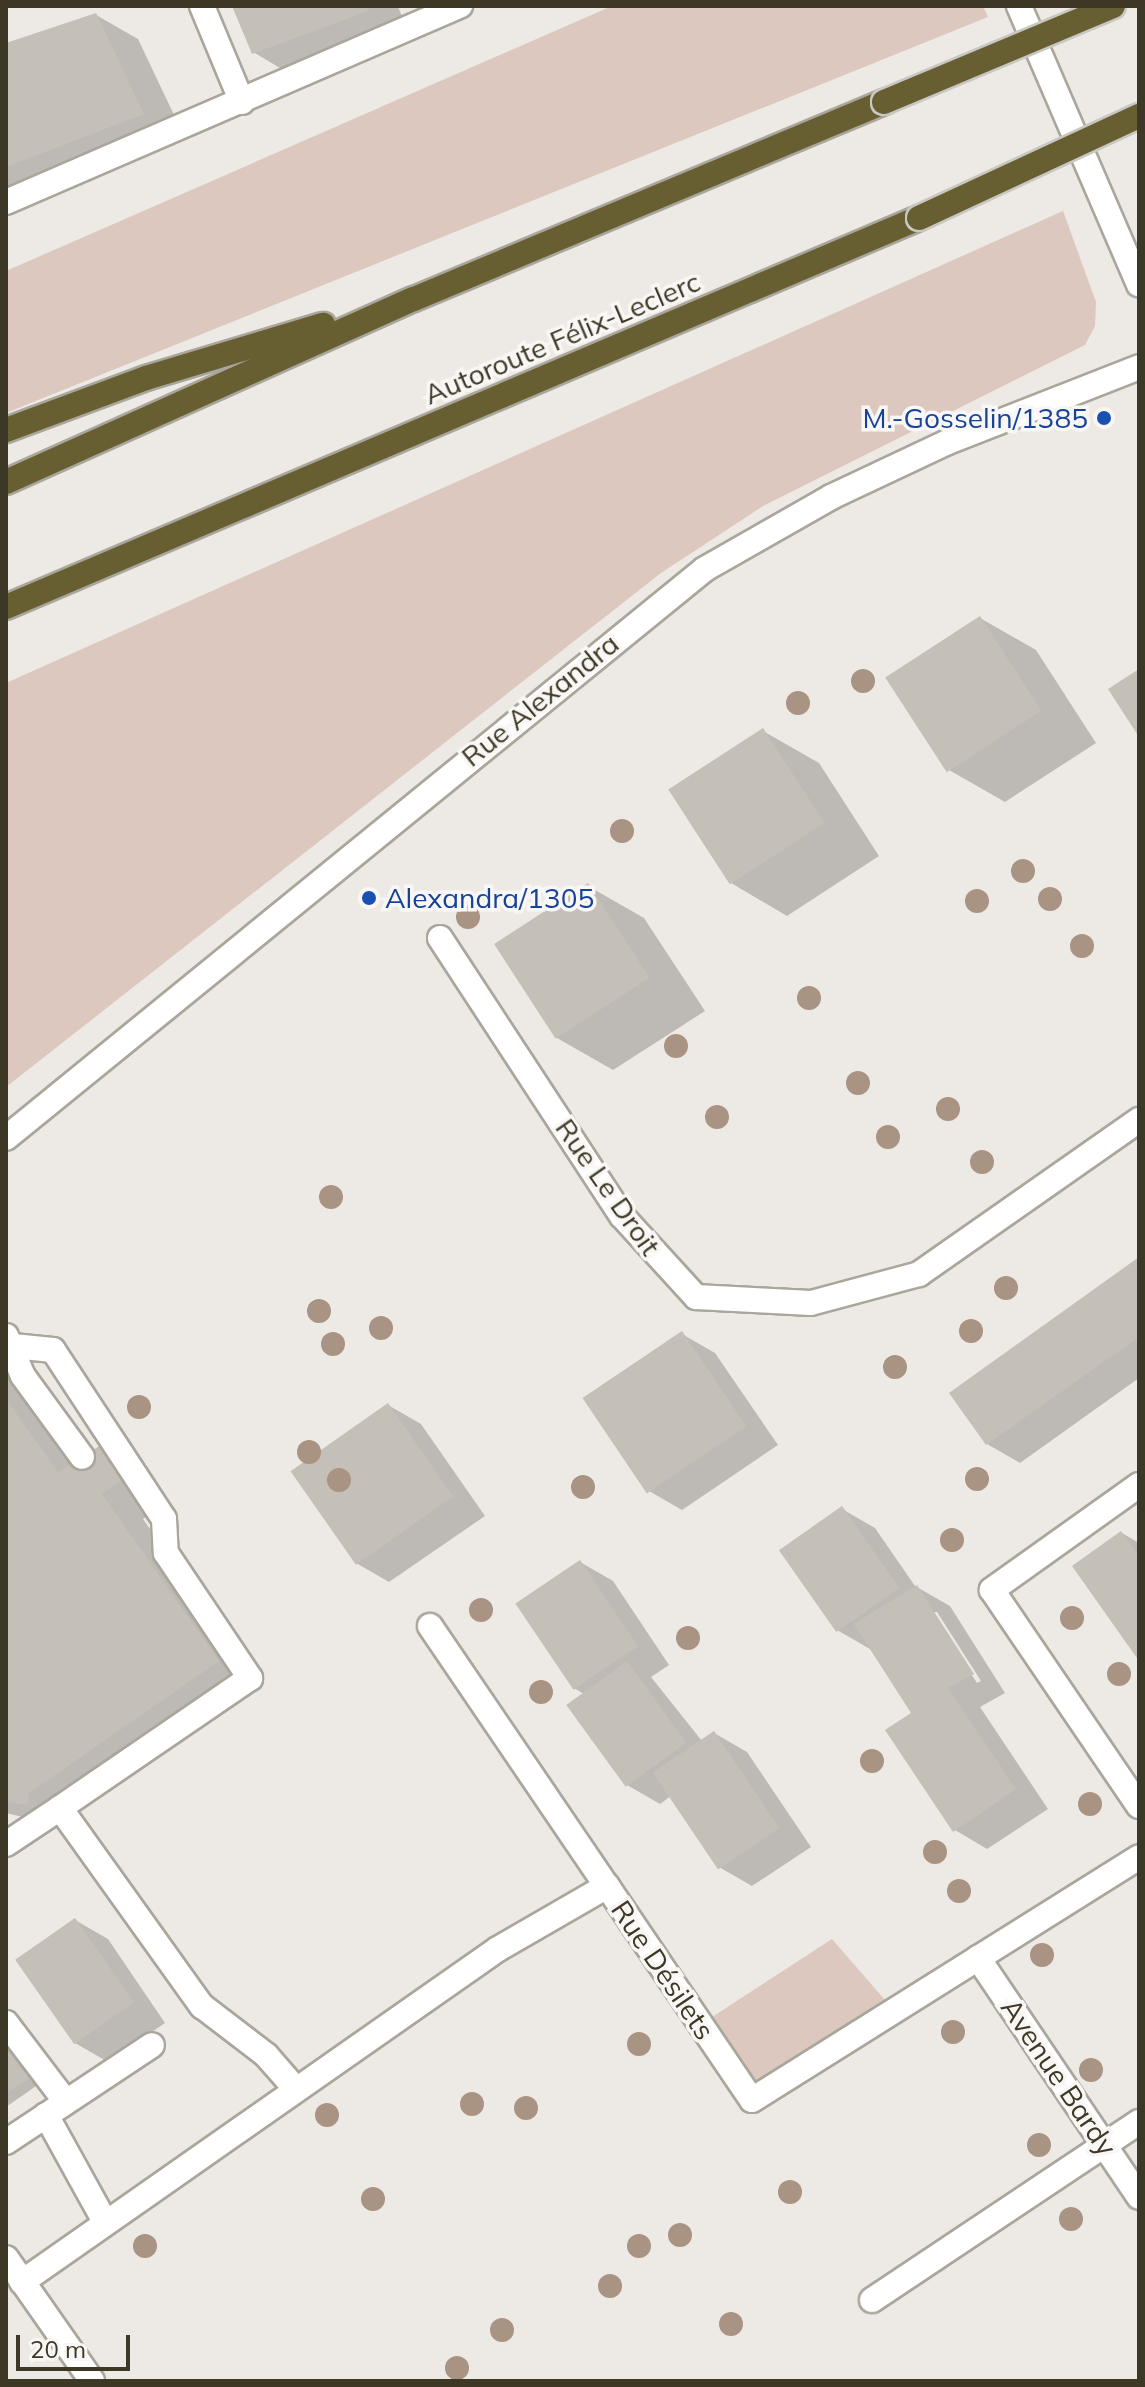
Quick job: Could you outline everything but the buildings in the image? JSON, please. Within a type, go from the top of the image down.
[{"type":"highway","points":[[6,482],[414,299],[1113,6]]},
{"type":"highway","name":"Autoroute Félix-Leclerc","points":[[6,607],[919,218],[1139,116]]},
{"type":"highway","points":[[6,430],[146,378],[414,299]]},
{"type":"street","points":[[202,6],[242,102]]},
{"type":"street","points":[[6,202],[460,6]]},
{"type":"street","points":[[1019,6],[1139,284]]},
{"type":"street","name":"Rue Alexandra","points":[[6,1138],[705,569],[831,497],[948,442],[1139,367]]},
{"type":"street","name":"Rue Le Droit","points":[[440,938],[622,1216],[696,1297],[811,1303],[919,1274],[1139,1120]]},
{"type":"street","points":[[10,1341],[23,1376],[82,1457]]},
{"type":"street","points":[[6,1844],[250,1678],[166,1553],[164,1519],[53,1350],[10,1341]]},
{"type":"street","points":[[1139,1485],[992,1590],[1139,1806]]},
{"type":"street","points":[[430,1626],[607,1886]]},
{"type":"street","points":[[60,1808],[202,2006],[266,2055],[294,2087]]},
{"type":"street","name":"Rue Désilets","points":[[22,2282],[294,2087],[498,1949],[607,1886],[752,2100],[1139,1857]]},
{"type":"street","name":"Avenue Bardy","points":[[978,1958],[1139,2197]]},
{"type":"street","points":[[6,2023],[56,2109],[105,2222]]},
{"type":"street","points":[[7,2139],[152,2045]]},
{"type":"street","points":[[872,2300],[1139,2122]]},
{"type":"street","points":[[6,2258],[92,2381]]},
{"type":"shaded area","points":[[612,6],[983,6],[988,17],[6,413],[6,271]]},
{"type":"shaded area","points":[[1063,211],[1096,302],[1095,326],[1085,345],[763,506],[661,573],[6,1087],[6,683]]},
{"type":"shaded area","points":[[832,1939],[891,2007],[776,2093],[731,2072],[700,2025]]},
{"type":"place","name":"M.-Gosselin/1385","points":[[1104,418]]},
{"type":"place","name":"Alexandra/1305","points":[[369,898]]}]
